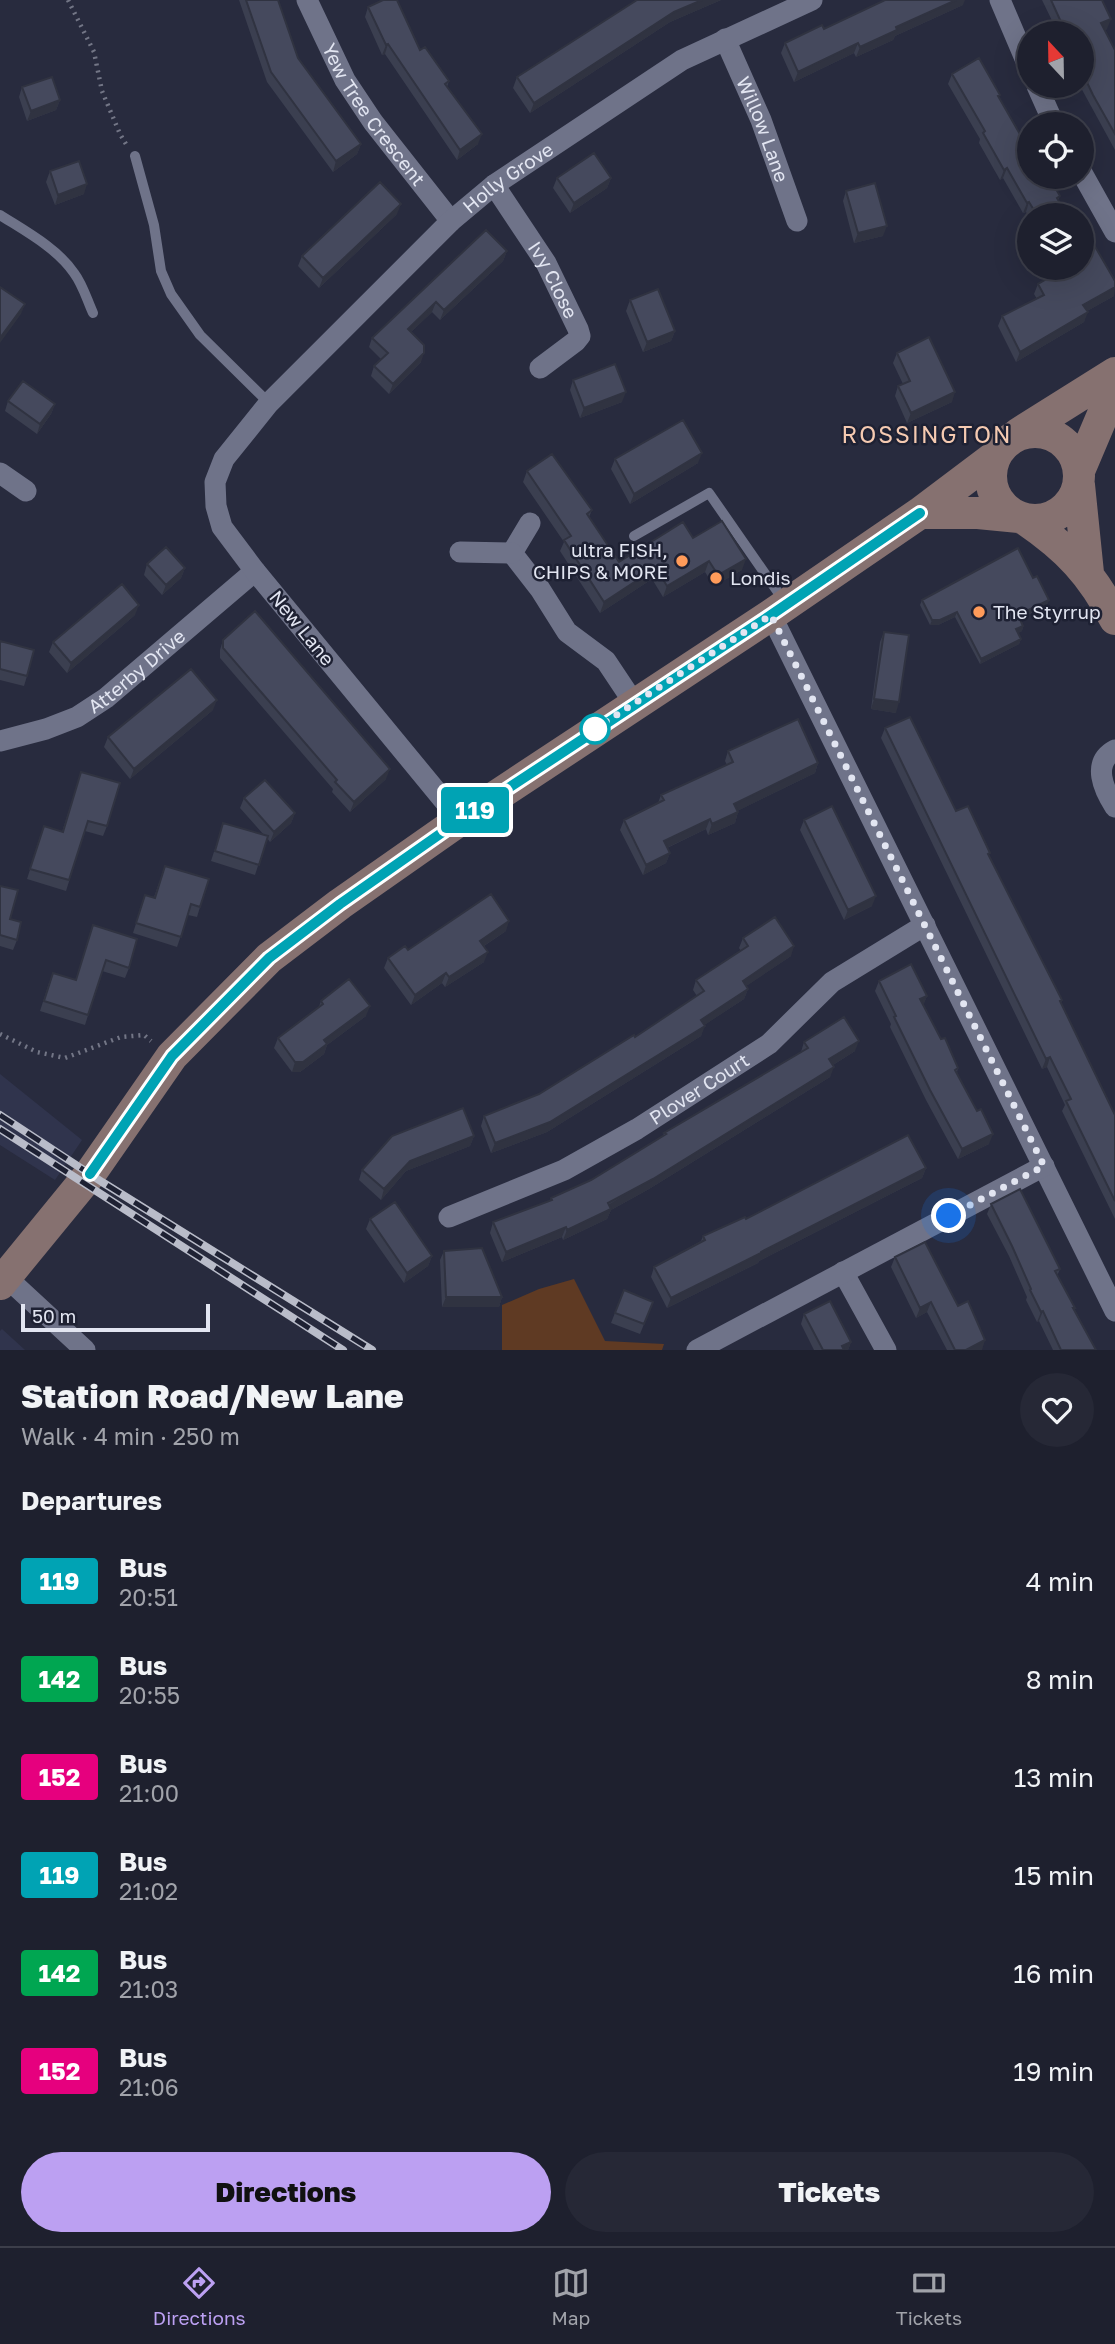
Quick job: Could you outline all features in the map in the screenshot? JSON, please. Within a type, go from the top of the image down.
[{"type":"street","name":"Yew Tree Crescent","points":[[307,0],[345,80],[373,122],[451,221]]},
{"type":"street","name":"Holly Grove","points":[[253,421],[451,221],[494,185],[682,60],[812,0]]},
{"type":"street","points":[[1000,0],[1017,40]]},
{"type":"street","name":"Willow Lane","points":[[725,39],[761,120],[797,221]]},
{"type":"street","name":"Ivy Close","points":[[494,185],[546,263],[578,329],[579,336],[576,341],[540,368]]},
{"type":"street","points":[[1091,189],[1115,232]]},
{"type":"street","points":[[85,1350],[4,1281],[90,1174],[172,1056],[269,958],[340,904],[460,820],[920,513],[1003,447],[1115,373]]},
{"type":"street","points":[[920,513],[978,513],[1022,519],[1049,518],[1062,511],[1073,500],[1104,412],[1115,395]]},
{"type":"street","name":"New Lane","points":[[253,421],[224,458],[215,482],[216,506],[222,527],[460,820]]},
{"type":"street","points":[[1088,573],[1076,457],[1067,445],[1056,437],[1042,432],[1027,432],[1003,447],[990,480],[998,502],[1007,511],[1049,536],[1088,573],[1115,619]]},
{"type":"street","points":[[0,473],[26,491]]},
{"type":"street","points":[[512,553],[530,523]]},
{"type":"street","points":[[460,552],[512,553]]},
{"type":"street","points":[[512,553],[541,589],[567,632],[606,662],[634,703]]},
{"type":"street","name":"Atterby Drive","points":[[0,741],[46,729],[77,717],[106,698],[256,571]]},
{"type":"street","points":[[779,609],[925,925],[1115,1311]]},
{"type":"street","points":[[1115,750],[1101,767],[1102,786],[1115,807]]},
{"type":"street","name":"Plover Court","points":[[449,1217],[564,1170],[637,1129],[769,1044],[832,982],[925,925]]},
{"type":"street","points":[[697,1350],[1044,1166]]},
{"type":"street","points":[[842,1272],[886,1350]]},
{"type":"lane","points":[[135,156],[154,225],[161,271],[170,294],[200,335],[269,403]]},
{"type":"lane","points":[[0,215],[29,234],[74,272],[93,313]]},
{"type":"lane","points":[[634,536],[709,493],[779,609]]},
{"type":"path","points":[[68,0],[94,52],[102,92],[120,134],[135,156]]},
{"type":"path","points":[[0,1034],[37,1052],[65,1058],[121,1037],[144,1035],[172,1056]]},
{"type":"shaded area","points":[[0,1074],[82,1140],[55,1180],[0,1145]]},
{"type":"shaded area","points":[[574,1279],[605,1341],[664,1344],[662,1350],[502,1350],[502,1305],[539,1289]]},
{"type":"shaded area","points":[[2,1329],[25,1350],[0,1350]]},
{"type":"building","points":[[246,0],[278,0],[298,58],[361,144],[336,161],[271,72]]},
{"type":"building","points":[[383,0],[397,0],[420,50],[425,47],[449,81],[445,84],[482,134],[460,150],[388,44],[386,45],[368,7]]},
{"type":"building","points":[[637,0],[702,0],[674,12],[534,103],[517,77]]},
{"type":"building","points":[[885,0],[956,0],[896,27],[897,30],[860,47],[858,43],[798,72],[785,43],[822,25],[824,29]]},
{"type":"building","points":[[1051,0],[1102,0],[1111,19],[1101,23],[1115,50],[1115,134],[1094,97],[1094,21],[1061,21]]},
{"type":"building","points":[[979,58],[1017,129],[1017,186],[1007,168],[1004,170],[952,74]]},
{"type":"building","points":[[52,77],[60,100],[31,111],[22,87]]},
{"type":"building","points":[[594,153],[611,178],[574,203],[557,178]]},
{"type":"building","points":[[79,161],[87,184],[58,195],[50,171]]},
{"type":"building","points":[[380,182],[401,204],[323,278],[302,256]]},
{"type":"building","points":[[875,183],[887,226],[858,233],[846,191]]},
{"type":"building","points":[[1019,189],[1056,189],[1060,196],[1057,198],[1060,203],[1027,203]]},
{"type":"building","points":[[486,230],[507,251],[444,310],[436,302],[408,329],[424,345],[424,353],[393,384],[374,366],[388,353],[372,338]]},
{"type":"building","points":[[1094,245],[1115,281],[1115,287],[1083,305],[1088,312],[1020,352],[1002,316],[1044,295],[1038,284],[1045,280],[1094,280]]},
{"type":"building","points":[[0,287],[25,304],[0,338]]},
{"type":"building","points":[[658,289],[675,331],[647,342],[630,300]]},
{"type":"building","points":[[929,337],[955,392],[911,413],[898,386],[910,381],[897,353]]},
{"type":"building","points":[[615,364],[626,392],[584,408],[573,380]]},
{"type":"building","points":[[23,381],[55,404],[40,424],[8,401]]},
{"type":"building","points":[[683,420],[702,453],[634,494],[615,459]]},
{"type":"building","points":[[552,454],[592,510],[587,514],[619,562],[683,522],[693,538],[722,521],[746,559],[718,575],[709,561],[667,586],[656,568],[604,602],[564,540],[571,536],[527,471]]},
{"type":"building","points":[[166,547],[185,568],[166,585],[147,564]]},
{"type":"building","name":"The Styrrup","points":[[1018,548],[1033,578],[1037,576],[1049,600],[1018,615],[1023,626],[1016,629],[1021,639],[981,659],[957,612],[940,620],[932,620],[922,600]]},
{"type":"building","points":[[122,584],[139,605],[71,663],[53,642]]},
{"type":"building","points":[[255,611],[390,769],[354,802],[223,648],[223,640]]},
{"type":"building","points":[[884,632],[909,635],[899,702],[874,699]]},
{"type":"building","points":[[0,641],[34,650],[27,676],[0,669]]},
{"type":"building","points":[[191,669],[217,700],[134,769],[108,737]]},
{"type":"building","points":[[910,717],[956,811],[968,806],[990,853],[988,854],[1062,1000],[1060,1001],[1115,1115],[1115,1201],[1066,1101],[1071,1099],[1050,1057],[1046,1059],[885,728]]},
{"type":"building","points":[[798,719],[818,763],[734,804],[738,812],[712,824],[710,819],[664,841],[670,853],[646,865],[624,820],[664,800],[661,795],[733,762],[728,751]]},
{"type":"building","points":[[81,772],[120,783],[107,826],[88,821],[69,880],[30,869],[44,826],[63,832]]},
{"type":"building","points":[[265,780],[295,813],[274,832],[244,798]]},
{"type":"building","points":[[832,806],[876,896],[848,910],[804,820]]},
{"type":"building","points":[[223,823],[268,836],[259,865],[215,851]]},
{"type":"building","points":[[165,866],[209,879],[200,907],[191,904],[181,937],[136,923],[145,895],[155,898]]},
{"type":"building","points":[[0,886],[18,890],[10,919],[21,922],[17,940],[0,935]]},
{"type":"building","points":[[491,894],[509,921],[480,941],[488,952],[449,977],[446,973],[415,995],[388,958],[405,946],[408,950]]},
{"type":"building","points":[[775,917],[794,946],[743,981],[748,989],[701,1020],[705,1026],[550,1122],[495,1143],[484,1116],[539,1094],[634,1035],[635,1037],[704,991],[696,980],[748,946],[743,938]]},
{"type":"building","points":[[93,925],[137,939],[129,968],[106,960],[88,1015],[44,1001],[53,973],[76,980]]},
{"type":"building","points":[[911,964],[927,996],[920,999],[941,1039],[945,1038],[958,1068],[955,1070],[977,1111],[981,1109],[993,1134],[962,1149],[930,1090],[879,981]]},
{"type":"building","points":[[349,979],[370,1006],[324,1040],[327,1044],[303,1062],[295,1062],[278,1038],[323,1004],[321,1001]]},
{"type":"building","points":[[844,1017],[859,1041],[829,1059],[834,1067],[653,1179],[608,1203],[611,1209],[567,1230],[566,1227],[506,1252],[493,1222],[552,1200],[551,1198],[591,1180],[666,1134],[664,1133],[808,1048],[804,1042]]},
{"type":"building","points":[[463,1108],[474,1136],[410,1161],[384,1189],[362,1170],[392,1136]]},
{"type":"building","points":[[908,1135],[926,1168],[671,1298],[654,1267],[705,1240],[703,1236],[745,1217],[746,1219]]},
{"type":"building","points":[[1020,1189],[1060,1269],[1055,1271],[1096,1350],[1061,1350],[1030,1290],[991,1204]]},
{"type":"building","points":[[395,1202],[432,1256],[407,1273],[370,1219]]},
{"type":"building","points":[[925,1242],[958,1306],[968,1301],[985,1340],[966,1350],[955,1350],[931,1302],[920,1308],[895,1257]]},
{"type":"building","points":[[482,1248],[502,1297],[446,1297],[444,1251]]},
{"type":"building","points":[[624,1290],[653,1302],[644,1324],[615,1313]]},
{"type":"building","points":[[830,1301],[851,1342],[842,1346],[844,1350],[823,1350],[804,1314]]},
{"type":"railway","points":[[0,1115],[102,1182],[372,1350]]},
{"type":"railway","points":[[0,1129],[343,1350]]},
{"type":"bus line","name":"119","points":[[90,1174],[172,1056],[269,958],[340,904],[460,820],[771,615],[920,513]]},
{"type":"place","name":"ultra FISH, CHIPS & MORE","points":[[682,561]]},
{"type":"place","name":"Londis","points":[[716,578]]},
{"type":"place","name":"The Styrrup","points":[[979,612]]},
{"type":"district","name":"ROSSINGTON","points":[[927,435]]},
{"type":"route","points":[[595,729],[590,732],[771,615],[1044,1166],[949,1216]]}]
